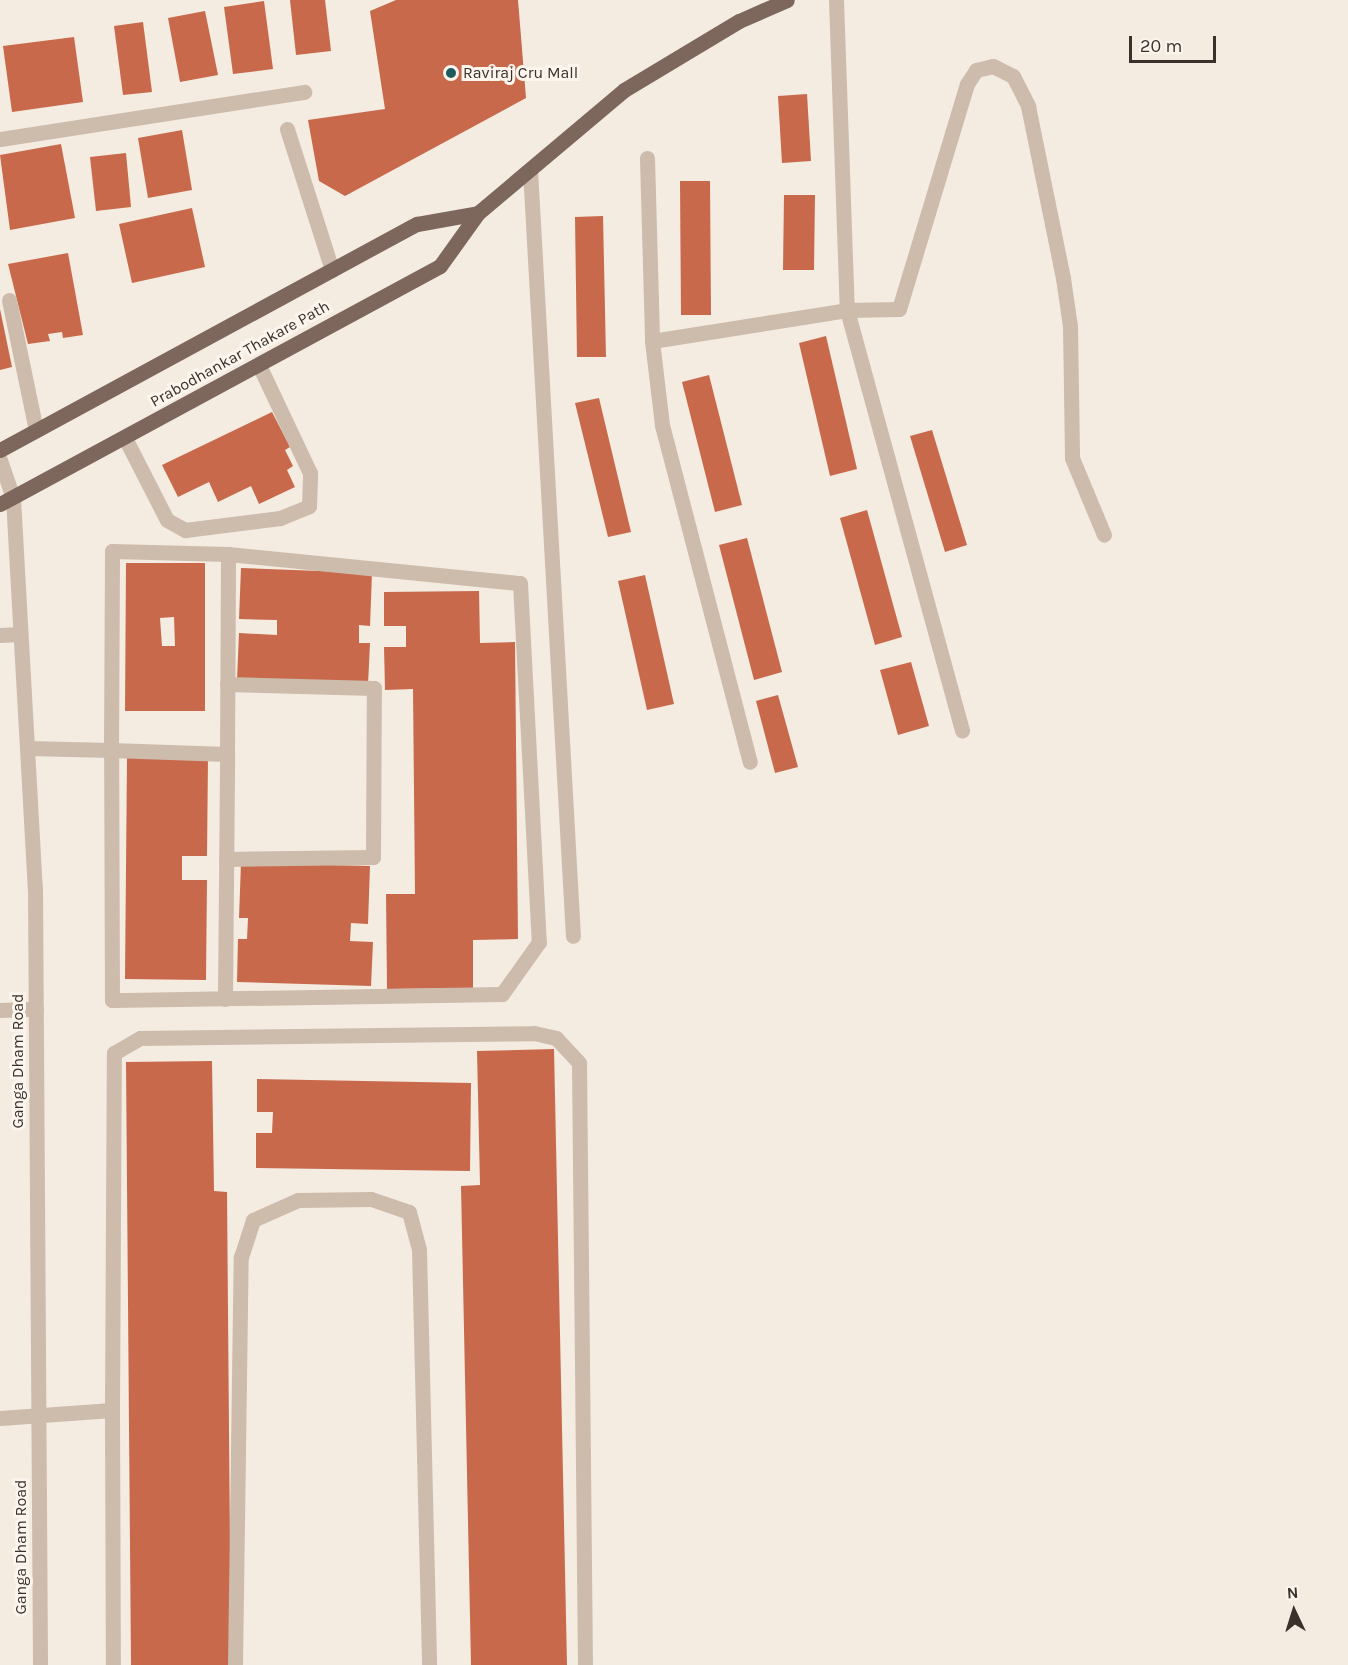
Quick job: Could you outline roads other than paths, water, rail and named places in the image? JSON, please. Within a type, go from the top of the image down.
[{"type":"main road","name":"Prabodhankar Thakare Path","points":[[6,501],[440,266],[478,213],[624,90],[739,21],[788,0]]},
{"type":"main road","name":"Prabodhankar Thakare Path","points":[[0,450],[417,224],[478,213]]},
{"type":"street","points":[[836,0],[847,310],[962,731]]},
{"type":"street","points":[[652,340],[847,310],[899,309],[967,84],[976,69],[993,66],[1013,76],[1028,106],[1063,278],[1070,326],[1072,458],[1104,535]]},
{"type":"street","points":[[0,139],[304,92]]},
{"type":"street","points":[[287,129],[332,270]]},
{"type":"street","points":[[647,158],[652,340],[662,425],[750,762]]},
{"type":"street","points":[[530,170],[573,936]]},
{"type":"street","points":[[9,300],[36,430]]},
{"type":"street","points":[[125,438],[167,520],[185,530],[280,518],[309,506],[310,473],[259,365]]},
{"type":"street","name":"Ganga Dham Road","points":[[0,460],[20,634],[27,748],[36,1009],[40,1665]]},
{"type":"street","points":[[112,551],[228,554],[520,583],[539,942],[502,994],[112,1000],[111,750],[112,551]]},
{"type":"street","points":[[225,999],[228,554]]},
{"type":"street","points":[[0,635],[20,634]]},
{"type":"street","points":[[226,859],[373,857],[374,688],[227,684]]},
{"type":"street","points":[[27,748],[226,754]]},
{"type":"street","points":[[0,1010],[36,1009]]},
{"type":"street","points":[[113,1665],[114,1053],[140,1038],[534,1033],[556,1038],[579,1063],[585,1665]]},
{"type":"street","points":[[235,1665],[241,1257],[253,1220],[298,1200],[371,1199],[409,1212],[419,1250],[429,1665]]},
{"type":"street","points":[[0,1418],[112,1410]]},
{"type":"place","name":"Raviraj Cru Mall","points":[[451,73]]}]
